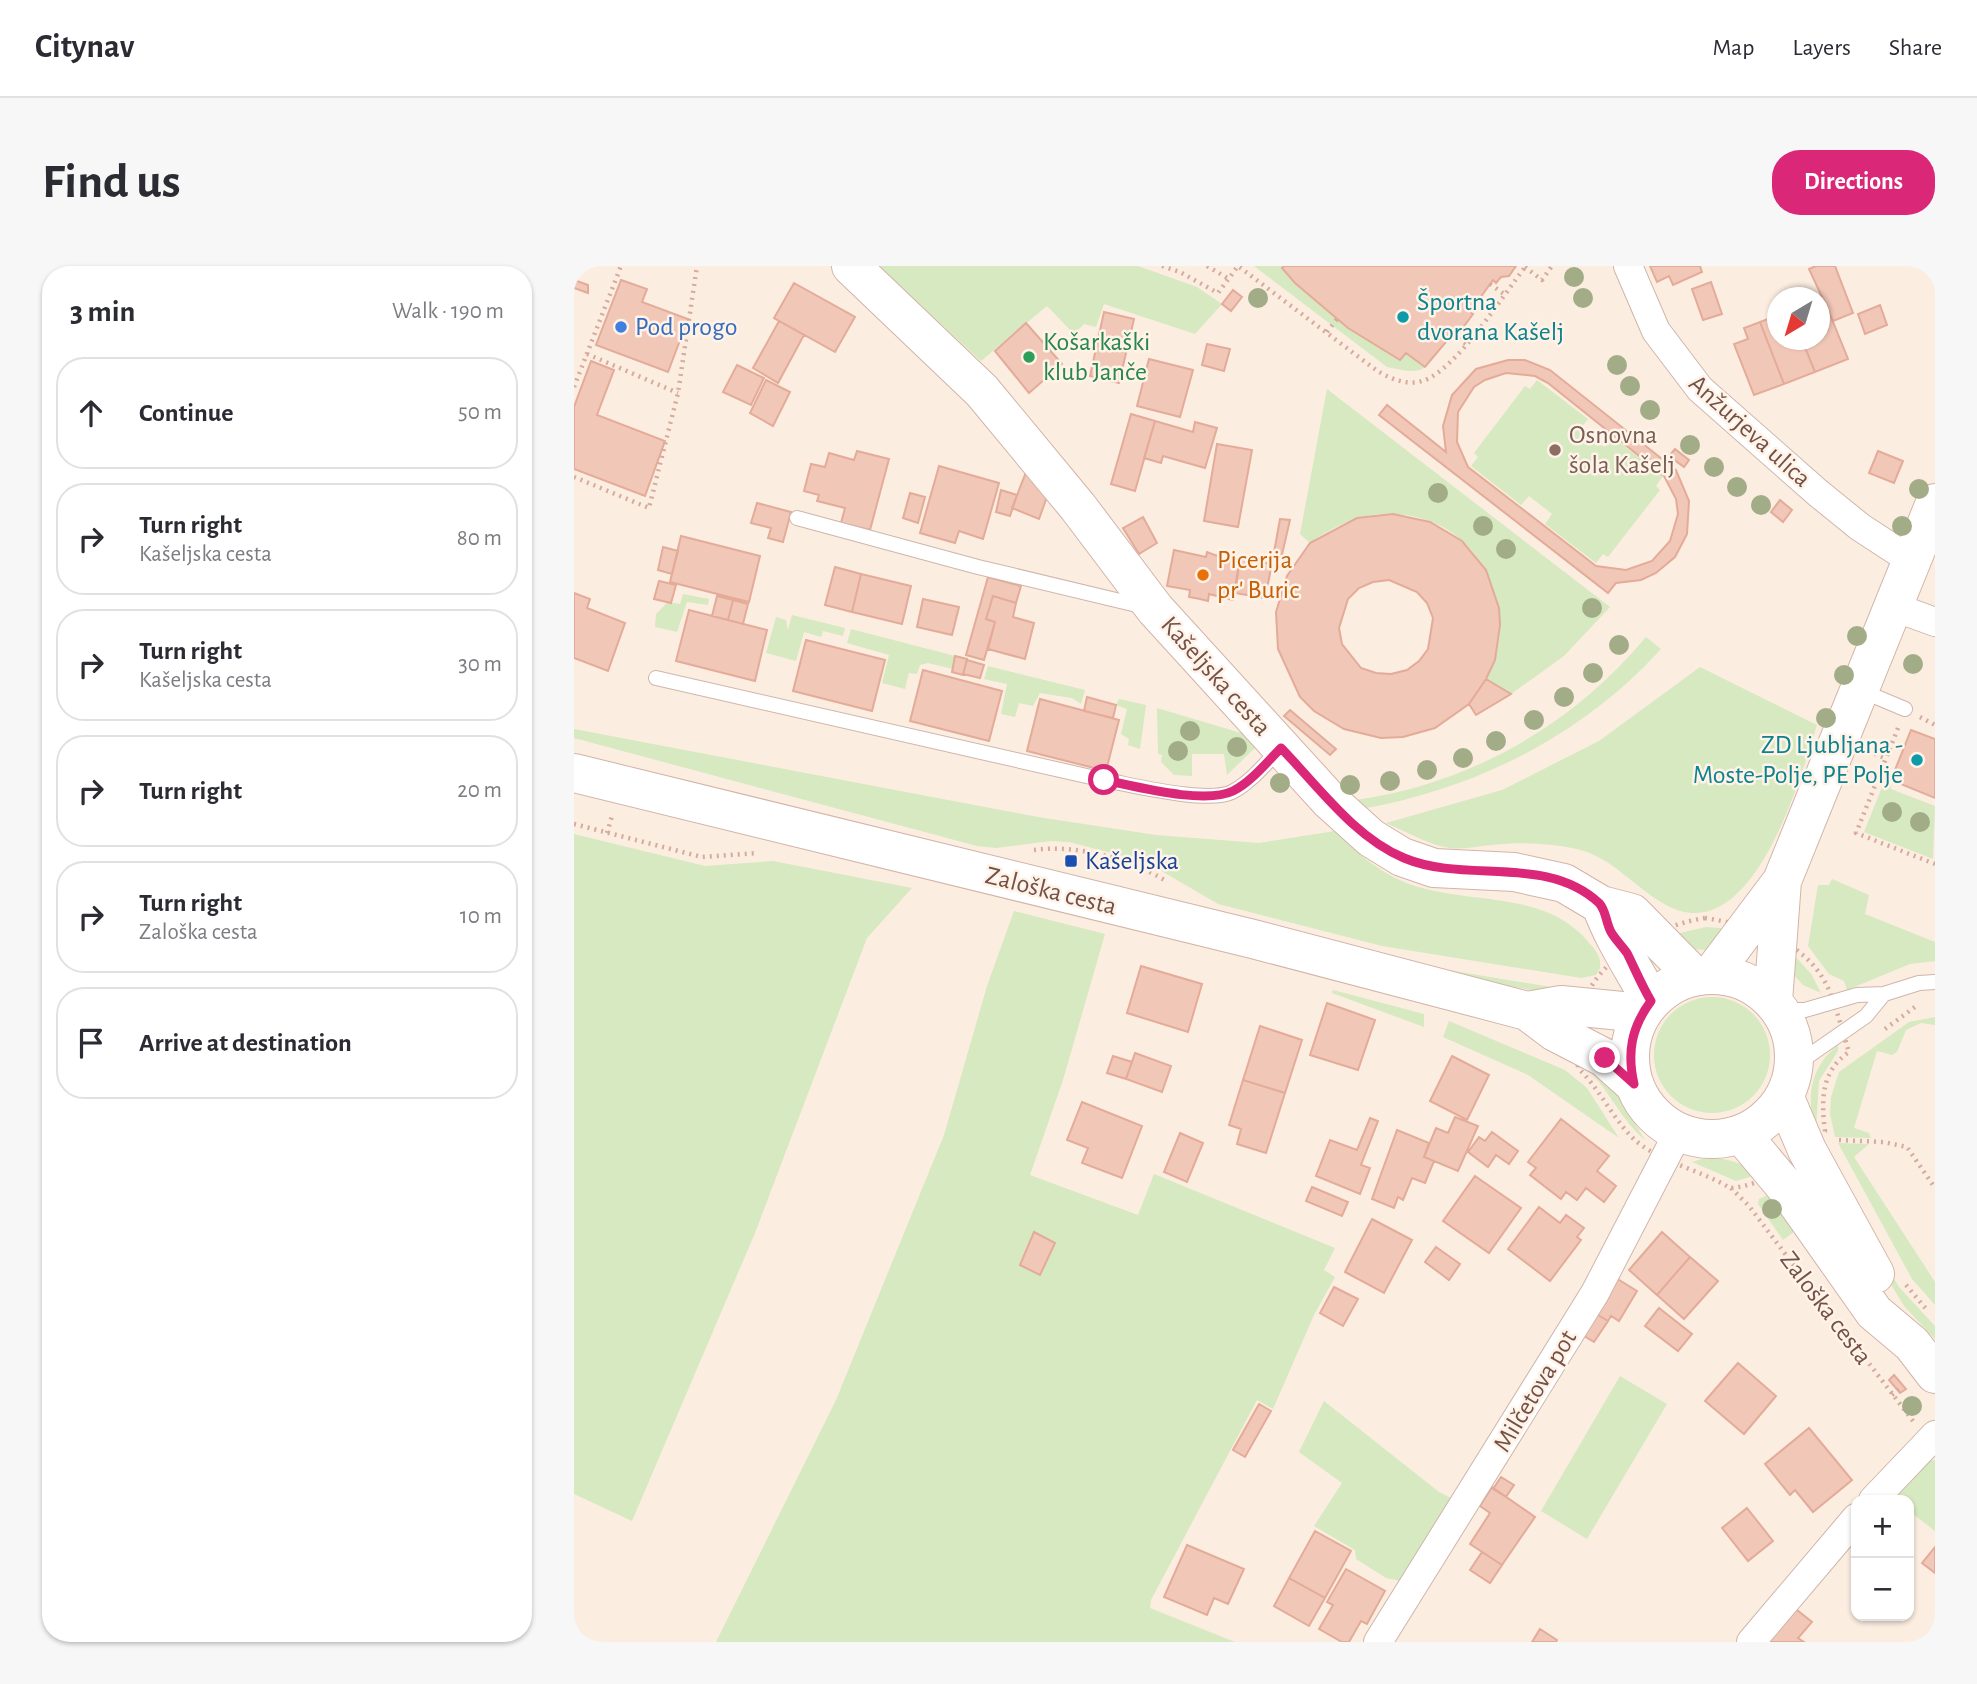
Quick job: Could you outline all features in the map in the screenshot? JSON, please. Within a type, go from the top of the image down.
[{"type":"main road","name":"Kašeljska cesta","points":[[851,266],[1000,411],[1155,609],[1281,748],[1352,821],[1402,857],[1443,870],[1514,872],[1547,877],[1577,889],[1601,905],[1632,913],[1703,975]]},
{"type":"main road","points":[[1703,975],[1782,881],[1935,503]]},
{"type":"main road","name":"Zaloška cesta","points":[[574,773],[1253,939],[1527,1011],[1555,1032],[1605,1058],[1634,1084]]},
{"type":"main road","points":[[1777,1006],[1782,881]]},
{"type":"main road","points":[[1601,905],[1610,931],[1626,952],[1646,1007]]},
{"type":"main road","points":[[1703,975],[1735,978],[1756,987],[1777,1006],[1790,1031],[1789,1082],[1774,1113],[1742,1135],[1682,1150],[1643,1104],[1634,1084],[1630,1048],[1646,1007],[1671,985],[1703,975]]},
{"type":"main road","name":"Zaloška cesta","points":[[1527,1011],[1561,1005],[1646,1007]]},
{"type":"main road","name":"Zaloška cesta","points":[[1789,1082],[1807,1150],[1912,1344],[1935,1374]]},
{"type":"main road","name":"Zaloška cesta","points":[[1742,1135],[1788,1190],[1874,1312],[1912,1344]]},
{"type":"street","name":"Anžurjeva ulica","points":[[1628,266],[1656,331],[1700,389],[1829,501],[1912,561]]},
{"type":"street","points":[[1894,607],[1935,622]]},
{"type":"street","name":"Milčetova pot","points":[[1378,1642],[1682,1150]]},
{"type":"street","points":[[1877,1495],[1928,1432]]},
{"type":"street","points":[[1751,1642],[1851,1524]]},
{"type":"lane","name":"Kašeljska cesta","points":[[797,518],[1049,585],[1155,609]]},
{"type":"lane","points":[[656,678],[1090,777],[1172,792],[1229,793],[1240,787],[1281,748]]},
{"type":"lane","points":[[1860,690],[1905,709]]},
{"type":"lane","points":[[1777,1006],[1805,1010],[1857,995],[1884,994],[1919,983],[1935,982]]},
{"type":"lane","points":[[1789,1082],[1866,1016],[1884,994]]},
{"type":"path","points":[[574,387],[621,266]]},
{"type":"path","points":[[574,477],[649,508],[678,393],[697,266]]},
{"type":"path","points":[[1162,266],[1180,272],[1218,293],[1238,266],[1376,370],[1403,382],[1420,382],[1447,368],[1525,267],[1542,280],[1552,266]]},
{"type":"path","points":[[1207,266],[1229,279]]},
{"type":"path","points":[[1490,285],[1504,294]]},
{"type":"path","points":[[1327,332],[1337,318]]},
{"type":"path","points":[[1453,334],[1466,344]]},
{"type":"path","points":[[587,354],[678,393]]},
{"type":"path","points":[[1935,725],[1905,709],[1856,834],[1935,864]]},
{"type":"path","points":[[1665,929],[1705,918],[1738,923]]},
{"type":"path","points":[[1873,1037],[1917,1005]]},
{"type":"path","points":[[1845,1040],[1849,1052]]},
{"type":"path","points":[[1815,1142],[1825,1131],[1822,1105],[1825,1082],[1836,1062],[1861,1044]]},
{"type":"path","points":[[1827,1140],[1883,1142],[1907,1147],[1935,1188]]},
{"type":"path","name":"Zaloška cesta","points":[[1682,1150],[1730,1188],[1759,1218],[1892,1395],[1928,1432]]},
{"type":"path","points":[[1730,1188],[1745,1187],[1765,1178]]},
{"type":"path","points":[[1892,1395],[1900,1389]]},
{"type":"green space","points":[[878,266],[1138,266],[1197,287],[1222,304],[1195,334],[1104,304],[1096,327],[1084,324],[1074,334],[1047,306],[981,361]]},
{"type":"green space","points":[[1254,266],[1284,266],[1282,269],[1309,295],[1352,330],[1400,360],[1406,353],[1425,367],[1412,371],[1387,367]]},
{"type":"green space","points":[[1537,380],[1588,419],[1581,428],[1604,447],[1612,437],[1663,476],[1656,486],[1660,490],[1608,557],[1603,554],[1596,563],[1545,524],[1552,514],[1529,496],[1521,505],[1471,466],[1478,457],[1474,453],[1525,386],[1530,389]]},
{"type":"green space","points":[[1327,389],[1610,607],[1564,656],[1511,694],[1486,679],[1495,651],[1498,623],[1494,596],[1485,571],[1470,549],[1450,531],[1424,519],[1382,514],[1349,521],[1310,543],[1300,534]]},
{"type":"green space","points":[[683,594],[709,599],[708,605],[687,602],[677,632],[655,627],[656,614],[668,602],[680,604]]},
{"type":"green space","points":[[792,615],[845,628],[843,636],[823,631],[821,637],[804,632],[796,661],[766,653],[776,617],[786,620],[788,630]]},
{"type":"green space","points":[[851,629],[955,656],[953,669],[928,663],[920,665],[917,674],[909,673],[905,689],[882,683],[889,655],[847,643]]},
{"type":"green space","points":[[1646,637],[1661,649],[1631,679],[1598,707],[1527,753],[1449,787],[1408,799],[1366,808],[1356,800],[1439,780],[1479,765],[1516,746],[1586,697],[1617,669]]},
{"type":"green space","points":[[988,666],[1085,690],[1081,704],[1072,698],[1040,693],[1033,706],[1019,703],[1015,717],[1001,714],[1007,684],[984,679]]},
{"type":"green space","points":[[1700,667],[1817,725],[1798,783],[1767,853],[1747,883],[1723,904],[1696,913],[1666,905],[1601,859],[1577,849],[1524,843],[1451,848],[1430,843],[1386,823],[1502,790],[1599,741]]},
{"type":"green space","points":[[1119,699],[1146,705],[1140,749],[1128,745],[1129,739],[1121,734],[1127,709],[1116,705]]},
{"type":"green space","points":[[1157,708],[1241,733],[1245,727],[1261,742],[1227,775],[1224,754],[1192,754],[1192,776],[1174,775],[1161,762],[1162,755],[1158,754]]},
{"type":"green space","points":[[574,729],[1038,817],[1156,835],[1259,843],[1335,831],[1367,860],[1404,882],[1428,890],[1527,906],[1550,914],[1571,926],[1590,944],[1598,955],[1600,968],[1596,975],[1581,978],[1382,946],[1218,904],[1146,862],[1069,842],[1051,841],[996,848],[977,846],[574,738]]},
{"type":"green space","points":[[1884,782],[1891,785],[1891,789],[1935,806],[1933,859],[1864,832]]},
{"type":"green space","points":[[574,834],[705,866],[773,861],[912,888],[867,938],[755,1233],[632,1521],[574,1494]]},
{"type":"green space","points":[[1832,879],[1869,895],[1865,914],[1935,942],[1935,961],[1910,964],[1847,990],[1844,981],[1829,974],[1808,946],[1818,885],[1829,885]]},
{"type":"green space","points":[[1014,911],[1105,934],[1063,1080],[1030,1175],[1138,1215],[1154,1174],[1335,1248],[1324,1270],[1335,1277],[1314,1315],[1273,1409],[1257,1400],[1151,1600],[1150,1608],[1235,1642],[716,1642],[836,1400],[944,1135],[987,986]]},
{"type":"green space","points":[[1706,927],[1733,929],[1706,950],[1692,949],[1671,935]]},
{"type":"green space","points":[[1795,956],[1812,975],[1821,993],[1803,985],[1792,973]]},
{"type":"green space","points":[[1394,961],[1575,991],[1574,997],[1477,981]]},
{"type":"green space","points":[[1333,990],[1424,1014],[1424,1027],[1332,993]]},
{"type":"green space","points":[[1712,997],[1734,1001],[1753,1014],[1766,1033],[1770,1055],[1766,1077],[1753,1096],[1734,1109],[1712,1113],[1690,1109],[1671,1096],[1658,1077],[1654,1055],[1658,1033],[1671,1014],[1690,1001]]},
{"type":"green space","points":[[1935,1017],[1935,1025],[1921,1023],[1906,1030],[1897,1052],[1892,1055],[1877,1051],[1854,1128],[1869,1133],[1871,1138],[1835,1137],[1830,1114],[1831,1097],[1839,1072],[1909,1022]]},
{"type":"green space","points":[[1449,1021],[1565,1070],[1587,1088],[1619,1138],[1528,1075],[1443,1037]]},
{"type":"green space","points":[[1838,1045],[1838,1051],[1819,1081],[1816,1129],[1811,1106],[1813,1083],[1822,1063]]},
{"type":"green space","points":[[1587,1068],[1614,1089],[1645,1140],[1629,1123]]},
{"type":"green space","points":[[1838,1143],[1869,1144],[1854,1157],[1935,1282],[1935,1305],[1912,1279]]},
{"type":"green space","points":[[1705,1158],[1734,1162],[1760,1174],[1736,1181],[1692,1162]]},
{"type":"green space","points":[[1776,1191],[1795,1231],[1783,1240],[1758,1204],[1759,1199]]},
{"type":"green space","points":[[1877,1250],[1899,1287],[1935,1326],[1935,1339],[1904,1306],[1872,1253]]},
{"type":"green space","points":[[1620,1376],[1667,1404],[1587,1539],[1541,1511]]},
{"type":"green space","points":[[1324,1401],[1439,1492],[1461,1503],[1406,1582],[1386,1578],[1356,1559],[1355,1550],[1314,1526],[1342,1483],[1299,1452]]},
{"type":"green space","points":[[1935,1460],[1935,1531],[1914,1515],[1914,1495],[1891,1495],[1923,1461]]},
{"type":"building","name":"Športna dvorana Kašelj","points":[[1516,266],[1509,276],[1501,277],[1496,283],[1493,280],[1459,333],[1456,330],[1425,367],[1406,353],[1400,360],[1348,328],[1295,283],[1282,268]]},
{"type":"building","points":[[1650,266],[1700,266],[1702,272],[1673,285],[1669,276],[1657,282]]},
{"type":"building","points":[[1816,266],[1835,266],[1853,313],[1833,321],[1830,314],[1830,287],[1817,287],[1809,269]]},
{"type":"building","points":[[574,280],[588,285],[588,293],[574,288]]},
{"type":"building","points":[[621,280],[647,289],[642,302],[688,319],[668,372],[596,345]]},
{"type":"building","points":[[1711,282],[1722,314],[1703,320],[1692,289]]},
{"type":"building","points":[[794,283],[855,317],[835,352],[774,318]]},
{"type":"building","points":[[1233,290],[1242,297],[1231,311],[1222,304]]},
{"type":"building","points":[[1880,305],[1887,325],[1865,334],[1858,314]]},
{"type":"building","points":[[1104,312],[1134,319],[1119,383],[1090,376]]},
{"type":"building","points":[[1830,314],[1848,359],[1815,372],[1806,350],[1830,350]]},
{"type":"building","points":[[1767,319],[1767,340],[1760,322]]},
{"type":"building","points":[[779,321],[804,335],[778,383],[753,368]]},
{"type":"building","points":[[1760,322],[1767,340],[1767,350],[1771,350],[1784,384],[1754,395],[1734,344],[1748,339],[1744,328]]},
{"type":"building","name":"Košarkaški klub Janče","points":[[1026,323],[1062,364],[1029,393],[995,351]]},
{"type":"building","points":[[1207,344],[1230,349],[1224,371],[1202,365]]},
{"type":"building","points":[[1771,350],[1806,350],[1815,372],[1784,384]]},
{"type":"building","points":[[1149,359],[1193,370],[1180,417],[1137,406]]},
{"type":"building","points":[[1508,360],[1525,360],[1550,370],[1676,470],[1689,501],[1687,534],[1675,557],[1656,573],[1641,580],[1616,583],[1608,593],[1379,415],[1387,405],[1446,452],[1443,426],[1452,395],[1476,369]],"holes":[[[1506,373],[1535,376],[1548,383],[1664,476],[1676,499],[1678,514],[1670,541],[1652,561],[1626,570],[1596,566],[1468,467],[1457,442],[1458,412],[1474,387]]]},
{"type":"building","points":[[591,361],[614,370],[597,415],[665,441],[645,496],[574,469],[574,407]]},
{"type":"building","points":[[737,365],[764,378],[751,405],[723,392]]},
{"type":"building","points":[[766,380],[790,392],[773,426],[750,413]]},
{"type":"building","points":[[1131,414],[1155,421],[1135,491],[1111,484]]},
{"type":"building","points":[[1155,421],[1193,432],[1195,422],[1217,428],[1205,468],[1163,456],[1161,463],[1144,458]]},
{"type":"building","points":[[1217,444],[1252,450],[1238,527],[1204,521]]},
{"type":"building","points":[[1675,449],[1689,460],[1684,467],[1669,456]]},
{"type":"building","points":[[857,451],[889,459],[870,530],[841,523],[845,508],[817,501],[819,495],[804,491],[811,464],[825,467],[829,453],[854,460]]},
{"type":"building","points":[[1878,451],[1903,461],[1894,483],[1869,473]]},
{"type":"building","points":[[1030,462],[1049,491],[1039,519],[1012,508]]},
{"type":"building","points":[[939,466],[999,483],[983,539],[959,531],[955,543],[920,533]]},
{"type":"building","points":[[1001,490],[1017,495],[1010,516],[996,512]]},
{"type":"building","points":[[910,493],[925,497],[918,523],[903,518]]},
{"type":"building","points":[[1780,500],[1792,510],[1783,522],[1771,512]]},
{"type":"building","points":[[757,503],[791,512],[783,542],[768,538],[771,528],[751,523]]},
{"type":"building","points":[[1393,514],[1430,522],[1462,541],[1486,570],[1499,608],[1500,625],[1495,660],[1469,704],[1435,728],[1403,737],[1381,738],[1344,729],[1314,711],[1300,697],[1278,649],[1276,612],[1287,576],[1310,543],[1357,518]],"holes":[[[1389,580],[1417,592],[1427,603],[1433,618],[1428,649],[1419,661],[1407,670],[1391,674],[1361,668],[1342,644],[1339,628],[1348,599],[1359,588],[1373,582]]]},
{"type":"building","points":[[1143,517],[1157,543],[1139,554],[1123,528]]},
{"type":"building","points":[[1280,519],[1290,520],[1281,559],[1273,558]]},
{"type":"building","points":[[681,536],[760,556],[749,602],[670,582]]},
{"type":"building","points":[[663,547],[678,551],[672,574],[658,570]]},
{"type":"building","name":"Picerija pr' Buric","points":[[1174,550],[1206,557],[1207,552],[1239,564],[1233,600],[1209,594],[1208,601],[1189,597],[1190,590],[1167,586]]},
{"type":"building","points":[[1240,558],[1272,564],[1265,598],[1235,593]]},
{"type":"building","points":[[835,567],[861,574],[852,612],[825,605]]},
{"type":"building","points":[[861,574],[911,586],[902,624],[852,612]]},
{"type":"building","points":[[988,577],[1021,586],[1016,603],[993,596],[986,619],[995,622],[984,660],[966,655]]},
{"type":"building","points":[[659,581],[676,585],[671,603],[654,599]]},
{"type":"building","points":[[574,593],[590,599],[587,608],[625,623],[608,671],[574,658]]},
{"type":"building","points":[[717,596],[733,600],[728,620],[712,616]]},
{"type":"building","points":[[993,596],[1016,603],[1013,617],[1034,623],[1025,659],[988,649],[995,622],[986,619]]},
{"type":"building","points":[[923,599],[959,607],[952,635],[917,627]]},
{"type":"building","points":[[733,600],[748,604],[743,624],[728,620]]},
{"type":"building","points":[[689,610],[767,630],[755,681],[676,661]]},
{"type":"building","points":[[806,640],[885,660],[872,711],[793,691]]},
{"type":"building","points":[[955,656],[967,659],[963,675],[952,672]]},
{"type":"building","points":[[967,660],[984,665],[980,678],[963,674]]},
{"type":"building","points":[[923,670],[1002,691],[989,741],[910,721]]},
{"type":"building","points":[[1486,679],[1511,694],[1476,715],[1469,704]]},
{"type":"building","points":[[1087,697],[1116,705],[1113,718],[1084,711]]},
{"type":"building","points":[[1040,699],[1119,720],[1106,771],[1027,751]]},
{"type":"building","points":[[1290,710],[1336,749],[1330,755],[1284,716]]},
{"type":"building","name":"ZD Ljubljana - Moste-Polje, PE Polje","points":[[1911,730],[1935,739],[1935,798],[1891,780]]},
{"type":"building","points":[[1141,966],[1202,984],[1188,1032],[1127,1013]]},
{"type":"building","points":[[1327,1003],[1375,1020],[1358,1070],[1310,1055]]},
{"type":"building","points":[[1260,1026],[1302,1040],[1285,1093],[1243,1080]]},
{"type":"building","points":[[1135,1053],[1171,1066],[1162,1092],[1126,1079]]},
{"type":"building","points":[[1113,1056],[1132,1062],[1126,1079],[1107,1073]]},
{"type":"building","points":[[1452,1056],[1489,1075],[1467,1120],[1430,1101]]},
{"type":"building","points":[[1243,1080],[1285,1093],[1266,1153],[1237,1144],[1241,1129],[1229,1125]]},
{"type":"building","points":[[1082,1102],[1142,1126],[1122,1178],[1082,1163],[1088,1148],[1067,1140]]},
{"type":"building","points":[[1455,1117],[1478,1126],[1458,1171],[1424,1157],[1436,1128],[1448,1133]]},
{"type":"building","points":[[1370,1118],[1378,1121],[1361,1165],[1370,1168],[1360,1194],[1316,1176],[1330,1140],[1357,1150]]},
{"type":"building","points":[[1561,1119],[1609,1156],[1597,1171],[1616,1186],[1604,1202],[1586,1188],[1577,1200],[1566,1192],[1561,1199],[1530,1175],[1536,1168],[1528,1162]]},
{"type":"building","points":[[1397,1130],[1429,1143],[1424,1157],[1434,1161],[1425,1183],[1412,1178],[1403,1200],[1398,1197],[1394,1208],[1372,1199]]},
{"type":"building","points":[[1492,1132],[1518,1151],[1509,1164],[1496,1155],[1488,1167],[1468,1152],[1479,1137],[1485,1141]]},
{"type":"building","points":[[1180,1133],[1203,1143],[1187,1182],[1164,1172]]},
{"type":"building","points":[[1475,1176],[1521,1208],[1489,1253],[1443,1221]]},
{"type":"building","points":[[1312,1187],[1348,1202],[1342,1216],[1306,1201]]},
{"type":"building","points":[[1539,1207],[1560,1223],[1566,1215],[1584,1228],[1577,1237],[1581,1240],[1550,1281],[1508,1249]]},
{"type":"building","points":[[1372,1219],[1412,1240],[1384,1293],[1345,1272]]},
{"type":"building","points":[[1034,1232],[1055,1243],[1040,1275],[1020,1265]]},
{"type":"building","points":[[1662,1232],[1690,1257],[1657,1295],[1629,1270]]},
{"type":"building","points":[[1436,1247],[1460,1264],[1449,1280],[1425,1262]]},
{"type":"building","points":[[1690,1257],[1718,1281],[1684,1319],[1657,1295]]},
{"type":"building","points":[[1616,1278],[1637,1291],[1619,1321],[1611,1316],[1608,1321],[1593,1312]]},
{"type":"building","points":[[1334,1287],[1358,1299],[1343,1326],[1320,1313]]},
{"type":"building","points":[[1659,1308],[1692,1334],[1678,1351],[1645,1326]]},
{"type":"building","points":[[1593,1312],[1608,1321],[1594,1342],[1579,1333]]},
{"type":"building","points":[[1738,1363],[1776,1396],[1744,1434],[1705,1401]]},
{"type":"building","points":[[1894,1375],[1906,1389],[1900,1393],[1889,1380]]},
{"type":"building","points":[[1259,1404],[1271,1411],[1245,1457],[1233,1450]]},
{"type":"building","points":[[1809,1428],[1852,1480],[1813,1512],[1795,1490],[1790,1495],[1765,1464]]},
{"type":"building","points":[[1501,1477],[1514,1485],[1506,1497],[1493,1489]]},
{"type":"building","points":[[1492,1487],[1535,1517],[1502,1565],[1470,1544],[1490,1513],[1480,1506]]},
{"type":"building","points":[[1747,1508],[1773,1541],[1748,1561],[1722,1528]]},
{"type":"building","points":[[1315,1531],[1351,1551],[1325,1598],[1289,1578]]},
{"type":"building","points":[[1187,1545],[1244,1569],[1228,1604],[1214,1598],[1207,1615],[1164,1597]]},
{"type":"building","points":[[1935,1547],[1935,1573],[1922,1563]]},
{"type":"building","points":[[1482,1552],[1502,1565],[1490,1583],[1470,1570]]},
{"type":"building","points":[[1346,1569],[1385,1591],[1367,1624],[1361,1621],[1349,1642],[1342,1642],[1319,1629],[1333,1605],[1327,1602]]},
{"type":"building","points":[[1289,1578],[1325,1598],[1309,1626],[1274,1606]]},
{"type":"building","points":[[1792,1606],[1812,1622],[1798,1638],[1804,1642],[1771,1642],[1765,1637]]},
{"type":"building","points":[[1540,1629],[1557,1640],[1556,1642],[1532,1642]]},
{"type":"place","name":"Športna dvorana Kašelj","points":[[1403,317]]},
{"type":"place","name":"Pod progo","points":[[621,327]]},
{"type":"place","name":"Košarkaški klub Janče","points":[[1029,357]]},
{"type":"place","name":"Osnovna šola Kašelj","points":[[1555,450]]},
{"type":"place","name":"Picerija pr' Buric","points":[[1203,575]]},
{"type":"place","name":"ZD Ljubljana - Moste-Polje, PE Polje","points":[[1917,760]]},
{"type":"place","name":"Kašeljska","points":[[1071,861]]},
{"type":"route","points":[[1104,780],[1172,792],[1220,795],[1240,787],[1281,748],[1352,821],[1371,838],[1402,857],[1454,872],[1514,872],[1547,877],[1590,896],[1601,905],[1610,931],[1626,952],[1651,1001],[1634,1030],[1630,1048],[1634,1084],[1605,1058]]}]
